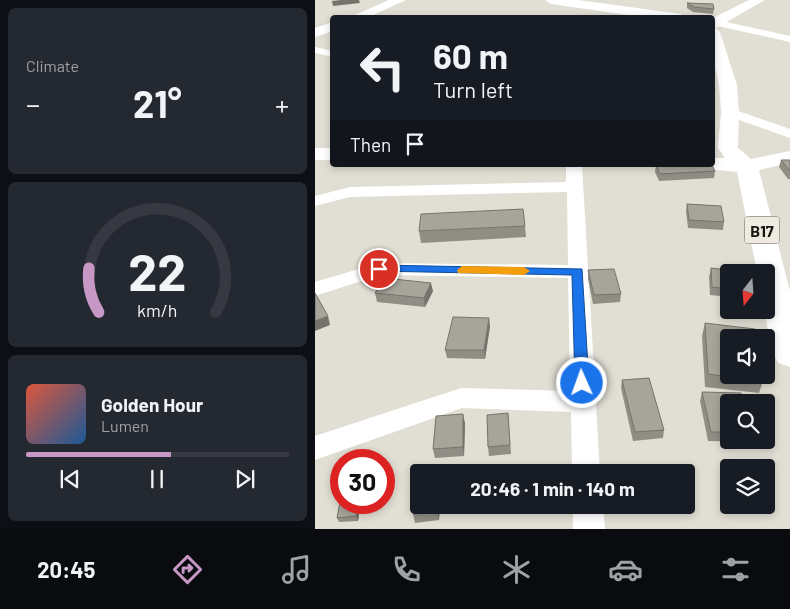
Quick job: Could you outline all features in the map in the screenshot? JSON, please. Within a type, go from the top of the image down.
[{"type":"main road","points":[[362,15],[399,0]]},
{"type":"main road","points":[[551,0],[659,15]]},
{"type":"main road","points":[[715,24],[759,0]]},
{"type":"main road","points":[[315,33],[330,27]]},
{"type":"main road","points":[[715,33],[728,85],[730,112],[728,148],[734,156],[747,166]]},
{"type":"main road","points":[[315,154],[330,154]]},
{"type":"main road","points":[[715,164],[747,166],[790,157]]},
{"type":"main road","name":"B17","points":[[747,166],[790,355]]},
{"type":"street","points":[[715,25],[790,39]]},
{"type":"street","points":[[315,50],[330,53]]},
{"type":"street","points":[[730,112],[790,134]]},
{"type":"street","points":[[574,167],[586,464]]},
{"type":"street","points":[[315,201],[351,192],[574,187]]},
{"type":"street","points":[[315,289],[379,269],[577,272]]},
{"type":"street","points":[[315,448],[461,398],[583,402]]},
{"type":"street","points":[[588,514],[589,529]]},
{"type":"building","points":[[687,3],[713,4],[714,9],[694,7]]},
{"type":"building","points":[[781,160],[790,160],[790,171]]},
{"type":"building","points":[[657,167],[713,167],[715,171],[660,174]]},
{"type":"building","points":[[687,204],[721,206],[724,222],[689,220]]},
{"type":"building","points":[[523,209],[525,226],[419,231],[421,214]]},
{"type":"building","points":[[711,268],[720,269],[720,288],[712,287]]},
{"type":"building","points":[[614,269],[621,294],[594,295],[588,270]]},
{"type":"building","points":[[384,278],[431,283],[424,298],[375,293]]},
{"type":"building","points":[[315,293],[328,316],[315,321]]},
{"type":"building","points":[[453,317],[489,318],[484,350],[445,350]]},
{"type":"building","points":[[705,323],[755,329],[720,329],[720,376],[708,374]]},
{"type":"building","points":[[649,378],[664,430],[635,432],[622,380]]},
{"type":"building","points":[[702,392],[741,393],[720,394],[720,432],[711,432]]},
{"type":"building","points":[[508,413],[510,445],[488,447],[487,415]]},
{"type":"building","points":[[463,414],[463,447],[433,449],[436,416]]},
{"type":"building","points":[[338,514],[356,514],[356,516],[337,518]]},
{"type":"slow traffic","points":[[462,270],[524,271]]},
{"type":"route","points":[[379,269],[577,272],[582,383]]}]
